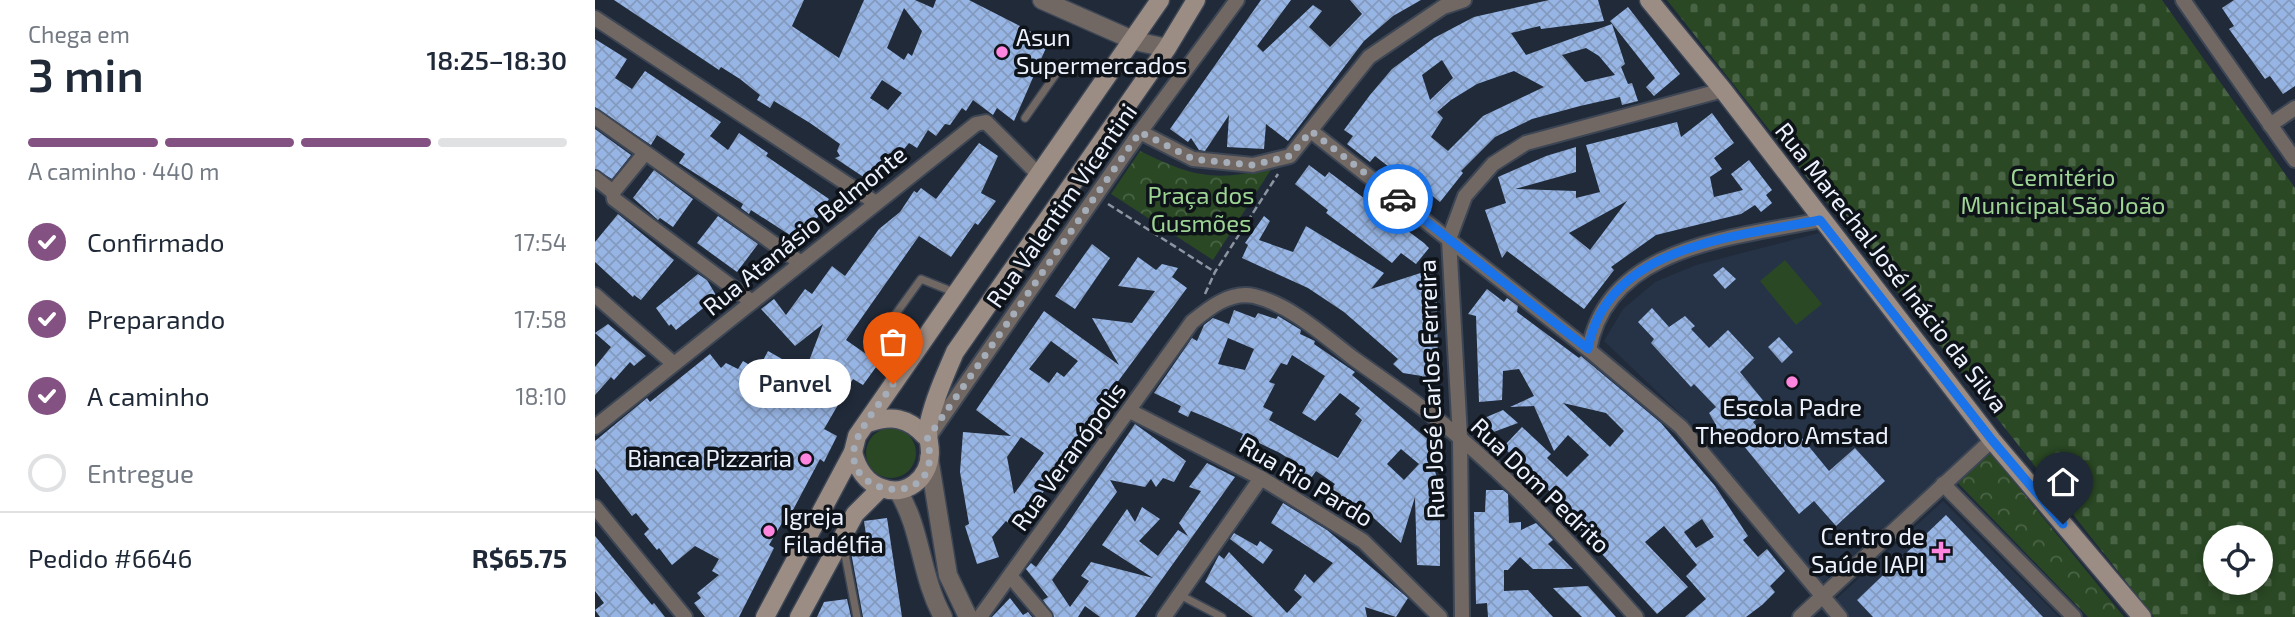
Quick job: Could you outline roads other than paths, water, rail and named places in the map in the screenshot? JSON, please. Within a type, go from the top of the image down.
[{"type":"main road","points":[[765,617],[853,452],[857,436],[1135,41],[1160,0]]},
{"type":"main road","points":[[799,617],[855,514],[889,489],[910,487],[921,479],[929,458],[926,438],[936,393],[955,352],[1167,48],[1196,0]]},
{"type":"main road","name":"Rua Marechal José Inácio da Silva","points":[[1649,0],[1723,90],[1820,220],[1992,440],[2142,617]]},
{"type":"main road","points":[[868,423],[885,417],[900,419],[911,422],[926,438]]},
{"type":"main road","points":[[853,452],[865,477],[889,489]]},
{"type":"main road","name":"Rua Marechal José Inácio da Silva","points":[[2097,563],[2106,586],[2128,617]]},
{"type":"street","points":[[1042,0],[1135,41],[1167,48]]},
{"type":"street","name":"Rua Valentim Vicentini","points":[[926,438],[1140,132],[1237,0]]},
{"type":"street","points":[[1140,132],[1193,159],[1253,165],[1290,156],[1369,57],[1443,7],[1464,0]]},
{"type":"street","points":[[2183,0],[2295,160]]},
{"type":"street","points":[[595,18],[876,203]]},
{"type":"street","name":"Rua José Carlos Ferreira","points":[[1462,617],[1460,437],[1449,239],[1465,196],[1493,164],[1526,143],[1723,90]]},
{"type":"street","points":[[2270,125],[2295,108]]},
{"type":"street","points":[[595,117],[801,263]]},
{"type":"street","name":"Rua Atanásio Belmonte","points":[[595,427],[981,121],[1039,175]]},
{"type":"street","points":[[1311,131],[1588,349],[1681,427],[1840,617]]},
{"type":"street","points":[[613,192],[645,153]]},
{"type":"street","points":[[595,178],[613,192],[614,199],[752,302]]},
{"type":"street","points":[[1588,349],[1593,326],[1610,297],[1655,261],[1682,250],[1820,220]]},
{"type":"street","points":[[595,295],[674,364]]},
{"type":"street","name":"Rua Dom Pedrito","points":[[1192,322],[1213,305],[1233,297],[1252,296],[1277,305],[1313,328],[1460,437],[1558,529],[1636,617]]},
{"type":"street","name":"Rua Veranópolis","points":[[980,617],[1192,322]]},
{"type":"street","name":"Rua Rio Pardo","points":[[1130,411],[1261,478],[1363,541],[1440,617]]},
{"type":"street","points":[[1800,617],[1992,440]]},
{"type":"street","points":[[929,458],[948,575],[968,617]]},
{"type":"street","points":[[1164,617],[1261,478]]},
{"type":"street","points":[[1943,484],[2074,617]]},
{"type":"street","points":[[889,489],[911,513],[926,581],[943,617]]},
{"type":"street","points":[[595,507],[685,617]]},
{"type":"street","points":[[1011,577],[1045,617]]},
{"type":"lane","points":[[1025,118],[1058,71]]},
{"type":"lane","points":[[908,363],[887,326],[921,279],[957,293]]},
{"type":"lane","points":[[841,537],[857,617]]},
{"type":"lane","points":[[1180,595],[1222,617]]},
{"type":"place","name":"Asun Supermercados","points":[[1002,52]]},
{"type":"place","name":"Escola Padre Theodoro Amstad","points":[[1792,382]]},
{"type":"place","name":"Panvel","points":[[893,384]]},
{"type":"place","name":"Bianca Pizzaria","points":[[806,459]]},
{"type":"place","name":"Igreja Filadélfia","points":[[769,531]]},
{"type":"place","name":"Centro de Saúde IAPI","points":[[1941,551]]},
{"type":"park label","name":"Cemitério Municipal São João","points":[[2063,192]]},
{"type":"park label","name":"Praça dos Gusmões","points":[[1201,210]]}]
